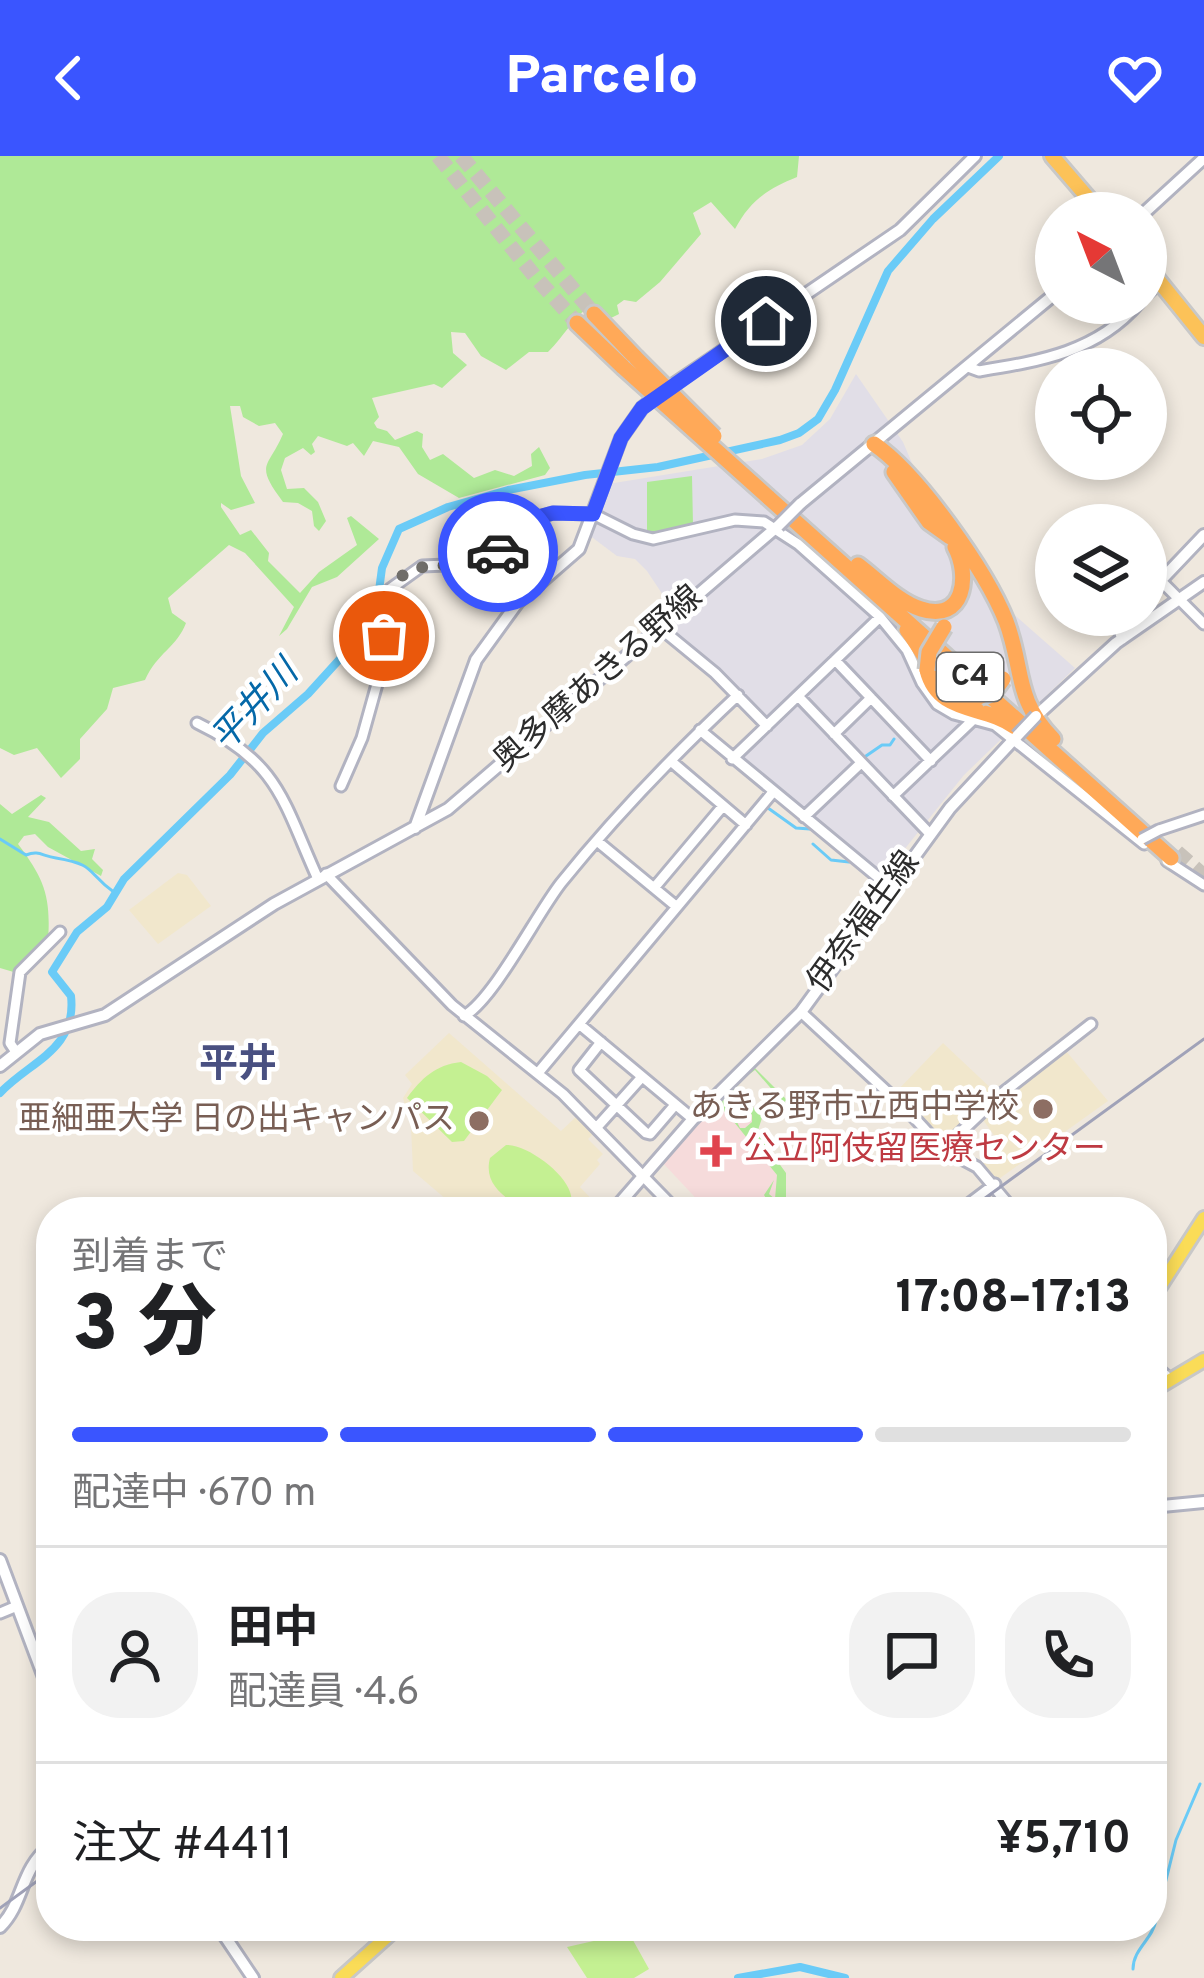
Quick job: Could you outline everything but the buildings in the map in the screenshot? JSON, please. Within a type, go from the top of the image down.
[{"type":"highway","points":[[1052,156],[1084,192]]},
{"type":"highway","points":[[1167,291],[1204,337]]},
{"type":"highway","name":"C4","points":[[594,314],[630,363]]},
{"type":"highway","name":"C4","points":[[578,322],[630,363],[854,574],[1174,855],[828,540],[771,495]]},
{"type":"highway","points":[[876,446],[898,474],[916,481],[967,562],[970,585],[961,607],[929,652],[927,670],[932,685],[945,700],[1008,722],[1103,795]]},
{"type":"highway","points":[[828,540],[902,599],[933,611],[954,602],[965,580],[952,536]]},
{"type":"highway","points":[[952,536],[989,586],[1013,642],[1026,706],[1076,763]]},
{"type":"highway","points":[[854,574],[904,626],[946,686],[959,695],[979,697],[1004,679],[1006,642],[989,586]]},
{"type":"main road","name":"奥多摩あきる野線","points":[[415,828],[481,651],[518,602],[576,552],[632,419],[653,398],[900,230],[975,156]]},
{"type":"main road","points":[[1167,196],[1204,162]]},
{"type":"main road","name":"奥多摩あきる野線","points":[[16,1052],[40,1034],[112,1011],[230,931],[456,804],[777,527],[1035,314]]},
{"type":"main road","points":[[1167,573],[1204,535]]},
{"type":"main road","name":"伊奈福生線","points":[[625,1197],[693,1119],[801,1012],[930,834],[1015,738],[1122,639],[1204,581]]},
{"type":"main road","points":[[0,1066],[16,1052]]},
{"type":"main road","points":[[1167,1276],[1204,1219]]},
{"type":"main road","points":[[1167,1382],[1204,1360]]},
{"type":"main road","points":[[1167,1506],[1204,1502]]},
{"type":"main road","points":[[0,1560],[36,1656]]},
{"type":"main road","points":[[0,1927],[12,1913],[36,1860]]},
{"type":"main road","points":[[228,1941],[253,1978]]},
{"type":"main road","points":[[341,1978],[382,1941]]},
{"type":"street","points":[[970,369],[1071,353],[1117,324]]},
{"type":"street","points":[[341,786],[373,705],[385,659],[388,599],[394,583],[422,566],[479,562],[502,550],[531,519],[553,513],[593,514],[653,539],[742,519],[777,527],[880,617],[908,650],[931,698],[946,710],[995,725],[1015,738],[1204,885]]},
{"type":"street","points":[[578,515],[583,540]]},
{"type":"street","points":[[1167,583],[1204,620]]},
{"type":"street","points":[[732,759],[880,617]]},
{"type":"street","points":[[659,627],[738,695],[766,726]]},
{"type":"street","points":[[835,660],[931,760]]},
{"type":"street","points":[[464,1016],[492,988],[535,920],[597,841],[738,695]]},
{"type":"street","points":[[798,696],[930,834]]},
{"type":"street","points":[[834,734],[871,698]]},
{"type":"street","points":[[893,796],[975,718]]},
{"type":"street","points":[[197,723],[252,757],[276,784],[322,876],[464,1016],[598,1126],[664,1197]]},
{"type":"street","points":[[700,730],[891,888]]},
{"type":"street","points":[[671,762],[746,825]]},
{"type":"street","points":[[805,817],[861,763]]},
{"type":"street","points":[[538,1073],[773,792]]},
{"type":"street","points":[[654,888],[723,806]]},
{"type":"street","points":[[1141,840],[1204,815]]},
{"type":"street","points":[[597,841],[676,907]]},
{"type":"street","points":[[16,1052],[10,1042],[18,978],[60,932]]},
{"type":"street","points":[[801,1012],[943,1149],[974,1165],[1004,1197]]},
{"type":"street","points":[[579,1024],[693,1119]]},
{"type":"street","points":[[943,1149],[1000,1095],[1091,1024]]},
{"type":"street","points":[[601,1042],[579,1070],[648,1134],[675,1105]]},
{"type":"street","points":[[598,1126],[642,1077]]},
{"type":"street","points":[[978,1197],[995,1184]]},
{"type":"street","points":[[1167,1376],[1171,1380]]},
{"type":"street","points":[[0,1613],[17,1606]]},
{"type":"shaded area","points":[[856,374],[903,442],[920,482],[1010,611],[1075,668],[964,775],[883,876],[740,758],[772,726],[720,673],[659,622],[673,610],[647,571],[635,559],[617,556],[589,535],[608,484],[762,459],[802,445],[830,419]]},
{"type":"shaded area","points":[[178,873],[187,875],[211,906],[158,944],[129,910]]},
{"type":"shaded area","name":"亜細亜大学 日の出キャンパス","points":[[449,1033],[561,1131],[578,1115],[595,1132],[588,1139],[603,1154],[580,1187],[590,1197],[443,1197],[413,1171],[411,1127],[403,1098],[412,1084],[405,1075]]},
{"type":"shaded area","points":[[943,1043],[996,1093],[944,1142],[895,1093]]},
{"type":"shaded area","name":"あきる野市立西中学校","points":[[1066,1051],[1108,1101],[996,1181],[981,1165],[1003,1148],[981,1117]]},
{"type":"shaded area","name":"公立阿伎留医療センター","points":[[731,1091],[754,1115],[746,1134],[777,1175],[776,1197],[695,1197],[662,1162]]},
{"type":"green space","points":[[0,156],[799,156],[797,177],[760,197],[735,229],[711,202],[693,213],[701,234],[660,282],[636,302],[624,300],[617,305],[619,314],[607,320],[591,305],[548,352],[529,352],[506,370],[481,356],[465,333],[451,332],[453,353],[467,365],[442,388],[434,384],[372,398],[379,417],[374,423],[377,428],[395,440],[417,431],[423,434],[422,447],[430,460],[443,454],[474,478],[495,470],[514,476],[532,466],[531,454],[539,447],[550,468],[545,475],[459,498],[418,474],[399,447],[373,441],[364,456],[353,443],[347,446],[318,436],[312,444],[315,452],[311,455],[303,448],[285,458],[281,470],[287,489],[304,488],[318,502],[326,521],[319,531],[312,511],[283,502],[266,473],[283,434],[275,423],[259,426],[243,417],[240,406],[230,406],[241,476],[255,503],[231,510],[221,503],[221,507],[240,535],[251,530],[269,553],[268,561],[300,593],[319,572],[357,545],[347,518],[351,516],[379,539],[337,577],[312,587],[279,636],[294,607],[245,553],[229,545],[168,598],[172,613],[186,623],[182,631],[145,680],[113,688],[107,709],[80,739],[80,759],[61,778],[37,748],[14,755],[0,748]]},
{"type":"green space","points":[[692,476],[693,525],[647,534],[647,482]]},
{"type":"green space","points":[[41,795],[46,798],[28,817],[49,822],[81,851],[95,849],[92,859],[103,870],[101,876],[48,847],[35,834],[24,836],[18,844],[47,900],[48,941],[17,973],[0,968],[0,804],[12,814]]},
{"type":"green space","points":[[461,1062],[502,1090],[464,1141],[452,1142],[407,1098],[430,1074]]},
{"type":"green space","points":[[755,1068],[787,1100],[762,1118],[757,1133],[786,1173],[786,1197],[775,1197],[777,1175],[734,1122],[745,1128],[752,1115],[736,1098],[726,1111],[734,1117],[731,1119],[717,1103],[744,1078],[736,1088],[760,1115],[781,1100],[755,1070],[747,1076]]},
{"type":"green space","points":[[506,1145],[533,1154],[560,1176],[571,1197],[506,1197],[490,1176],[490,1158]]},
{"type":"green space","points":[[633,1941],[649,1969],[634,1978],[587,1978],[567,1947]]},
{"type":"waterway","name":"平井川","points":[[0,1093],[49,1053],[67,1029],[71,996],[52,972],[77,932],[107,907],[124,879],[348,650],[378,598],[382,568],[399,529],[448,507],[508,490],[658,467],[799,433],[818,419],[835,390],[888,271],[933,219],[999,156]]},
{"type":"waterway","points":[[866,756],[894,739]]},
{"type":"waterway","points":[[768,808],[796,828],[810,829]]},
{"type":"waterway","points":[[0,839],[26,855],[38,853],[79,863],[115,893]]},
{"type":"waterway","points":[[813,844],[831,860],[849,862]]},
{"type":"waterway","points":[[1167,1876],[1176,1840],[1200,1784]]},
{"type":"waterway","points":[[1133,1969],[1145,1941]]},
{"type":"waterway","points":[[738,1978],[800,1967],[845,1978]]},
{"type":"tunnel","points":[[438,156],[577,323]]},
{"type":"tunnel","points":[[461,156],[594,314]]},
{"type":"tunnel","points":[[1177,852],[1204,876]]},
{"type":"railway","points":[[987,1197],[1204,1039]]},
{"type":"railway","points":[[0,1908],[36,1882]]},
{"type":"way so far","points":[[384,636],[390,589],[398,580],[422,566],[471,565],[498,552]]},
{"type":"place","name":"あきる野市立西中学校","points":[[1043,1109]]},
{"type":"place","name":"亜細亜大学 日の出キャンパス","points":[[479,1121]]},
{"type":"place","name":"公立阿伎留医療センター","points":[[716,1151]]},
{"type":"district","name":"平井","points":[[238,1066]]},
{"type":"route","points":[[498,552],[531,519],[553,513],[593,514],[632,419],[662,392],[766,321]]}]
